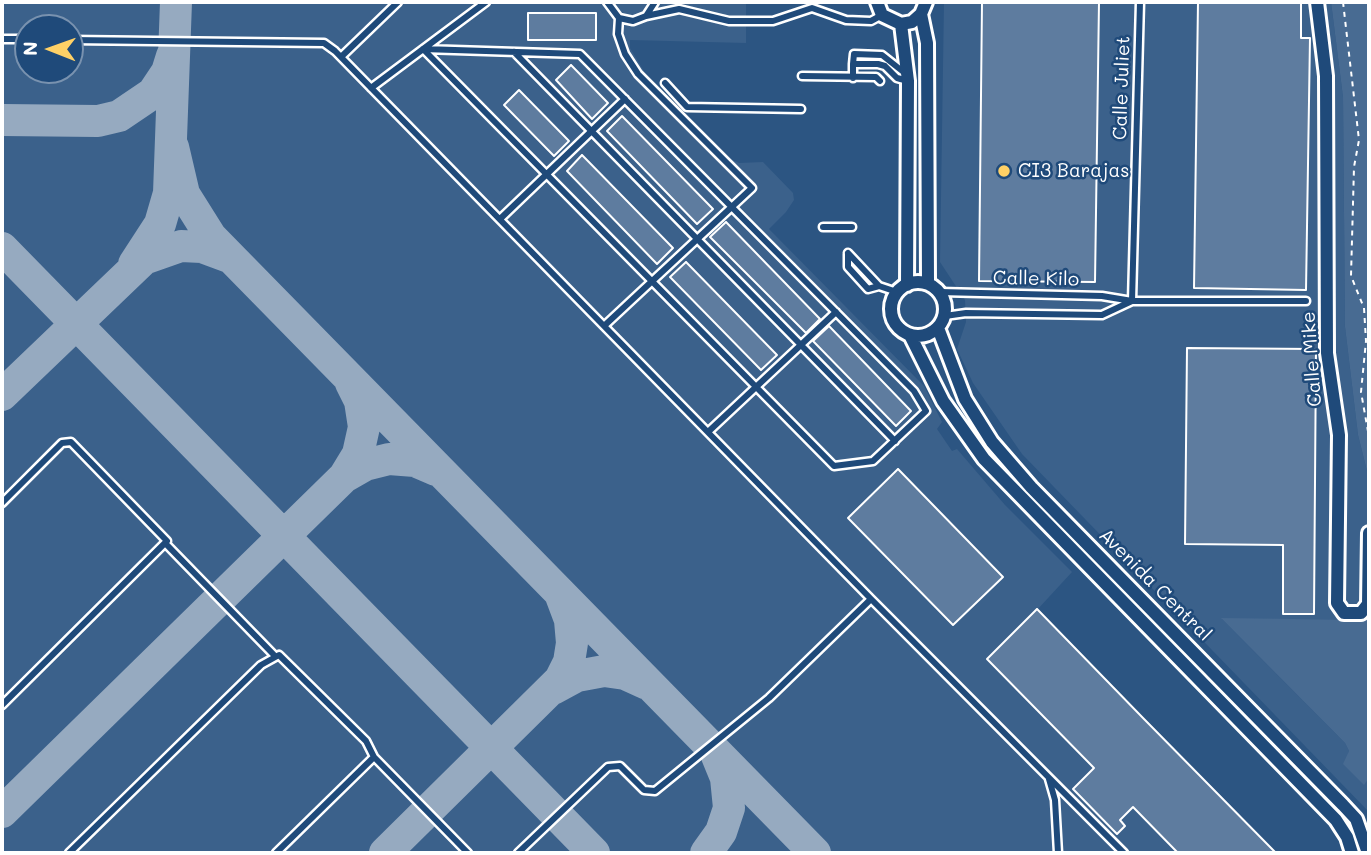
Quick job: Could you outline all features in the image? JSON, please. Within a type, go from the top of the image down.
[{"type":"street","points":[[877,2],[882,15],[901,24],[912,22],[924,8]]},
{"type":"street","name":"Calle Mike","points":[[1317,2],[1326,76],[1327,353],[1339,435],[1337,603],[1344,613],[1361,613],[1368,604],[1369,533]]},
{"type":"street","points":[[924,8],[927,43],[928,283]]},
{"type":"street","points":[[901,24],[908,78],[902,288],[892,303],[894,322],[910,335],[928,334],[937,328],[945,316],[945,304],[940,292],[928,283],[902,288]]},
{"type":"street","name":"Avenida Central","points":[[937,328],[965,399],[992,442],[1031,487],[1350,812],[1363,833],[1368,853]]},
{"type":"street","name":"Avenida Central","points":[[910,335],[943,401],[984,459],[1336,820],[1347,837],[1352,853]]},
{"type":"lane","points":[[341,57],[398,2]]},
{"type":"lane","points":[[371,88],[486,2]]},
{"type":"lane","points":[[604,326],[752,188],[638,74],[625,54],[618,34],[619,18],[607,2]]},
{"type":"lane","points":[[646,16],[655,2]]},
{"type":"lane","name":"Calle Juliet","points":[[1132,301],[1140,2]]},
{"type":"lane","points":[[619,18],[633,21],[679,9],[729,21],[773,21],[812,8],[846,20],[871,21],[882,15]]},
{"type":"lane","points":[[84,40],[324,43],[341,57],[871,599],[1124,853]]},
{"type":"lane","points":[[423,49],[580,54],[914,391],[926,411],[873,461],[834,466],[423,49]]},
{"type":"lane","points":[[514,52],[895,441]]},
{"type":"lane","points":[[853,78],[854,54],[883,55],[908,78]]},
{"type":"lane","points":[[802,76],[876,78],[880,81]]},
{"type":"lane","points":[[665,83],[687,107],[801,109]]},
{"type":"lane","points":[[500,219],[625,99]]},
{"type":"lane","points":[[823,227],[852,227]]},
{"type":"lane","points":[[879,286],[848,253],[848,267],[868,289],[879,286],[902,288]]},
{"type":"lane","name":"Calle Kilo","points":[[940,292],[1102,296],[1132,301],[1306,301]]},
{"type":"lane","name":"Calle Kilo","points":[[945,316],[961,313],[1102,315],[1132,301]]},
{"type":"lane","points":[[708,432],[836,312]]},
{"type":"lane","points":[[2,503],[62,443],[71,442],[166,538],[166,544],[275,656]]},
{"type":"lane","points":[[2,705],[166,544]]},
{"type":"lane","points":[[518,853],[608,767],[620,766],[644,790],[655,791],[769,698],[871,599]]},
{"type":"lane","points":[[69,853],[261,665],[275,656],[282,656],[366,741],[374,757],[468,853]]},
{"type":"lane","points":[[276,853],[374,757]]},
{"type":"lane","points":[[1049,778],[1055,800],[1058,853]]},
{"type":"path","points":[[1343,2],[1359,140],[1353,167],[1352,276],[1364,308],[1366,341],[1361,392],[1369,437]]},
{"type":"shaded area","points":[[2,2],[746,2],[746,43],[630,40],[630,48],[645,73],[728,158],[739,163],[763,162],[793,193],[794,200],[786,212],[769,229],[924,386],[942,422],[937,429],[952,451],[957,449],[1005,505],[1072,572],[1037,610],[1276,853],[2,853]]},
{"type":"shaded area","points":[[944,2],[1331,2],[1343,97],[1345,327],[1358,435],[1369,479],[1369,620],[1222,619],[1345,743],[1349,751],[1346,761],[1364,784],[1369,778],[1369,812],[1022,454],[973,383],[957,349],[966,322],[965,300],[940,262]]},
{"type":"shaded area","points":[[1331,2],[1369,2],[1369,479],[1358,435],[1345,327],[1343,97]]},
{"type":"shaded area","points":[[1221,618],[1369,620],[1369,778],[1364,785],[1343,764],[1349,751],[1345,743]]},
{"type":"building","points":[[982,2],[1099,2],[1095,282],[979,281]]},
{"type":"building","points":[[1198,2],[1301,2],[1301,38],[1310,38],[1306,290],[1194,288]]},
{"type":"building","points":[[528,13],[596,13],[596,40],[528,40]]},
{"type":"building","points":[[571,65],[608,103],[592,119],[556,80]]},
{"type":"building","points":[[519,90],[569,141],[554,156],[504,105]]},
{"type":"building","points":[[622,116],[713,209],[697,224],[607,131]]},
{"type":"building","points":[[582,155],[673,248],[657,264],[567,171]]},
{"type":"building","points":[[726,222],[820,319],[806,333],[710,237]]},
{"type":"building","points":[[686,262],[777,355],[761,370],[670,277]]},
{"type":"building","points":[[829,326],[911,411],[896,426],[813,341]]},
{"type":"building","points":[[1187,348],[1316,349],[1314,614],[1283,614],[1283,545],[1185,544]]},
{"type":"building","points":[[898,469],[1003,577],[953,625],[848,518]]},
{"type":"building","points":[[1037,609],[1276,853],[1178,853],[1133,807],[1120,820],[1125,826],[1117,834],[1073,789],[1094,768],[987,659]]},
{"type":"taxiway","points":[[134,264],[160,224],[169,193],[176,2]]},
{"type":"taxiway","points":[[2,120],[98,121],[119,116],[153,93],[167,72],[172,56]]},
{"type":"taxiway","points":[[173,147],[184,194],[211,237],[815,853]]},
{"type":"taxiway","points":[[2,395],[144,259],[181,246],[202,247],[229,257]]},
{"type":"taxiway","points":[[2,248],[594,853]]},
{"type":"taxiway","points":[[2,812],[344,477],[358,454],[364,427],[360,401],[351,383]]},
{"type":"taxiway","points":[[344,477],[365,465],[389,459],[415,461],[436,470]]},
{"type":"taxiway","points":[[385,853],[560,680],[569,662],[572,643],[570,620],[561,596]]},
{"type":"taxiway","points":[[553,689],[577,676],[604,671],[625,674],[647,684]]},
{"type":"taxiway","points":[[706,853],[721,832],[729,808],[726,778],[717,756]]},
{"type":"place","name":"CI3 Barajas","points":[[1004,171]]}]
